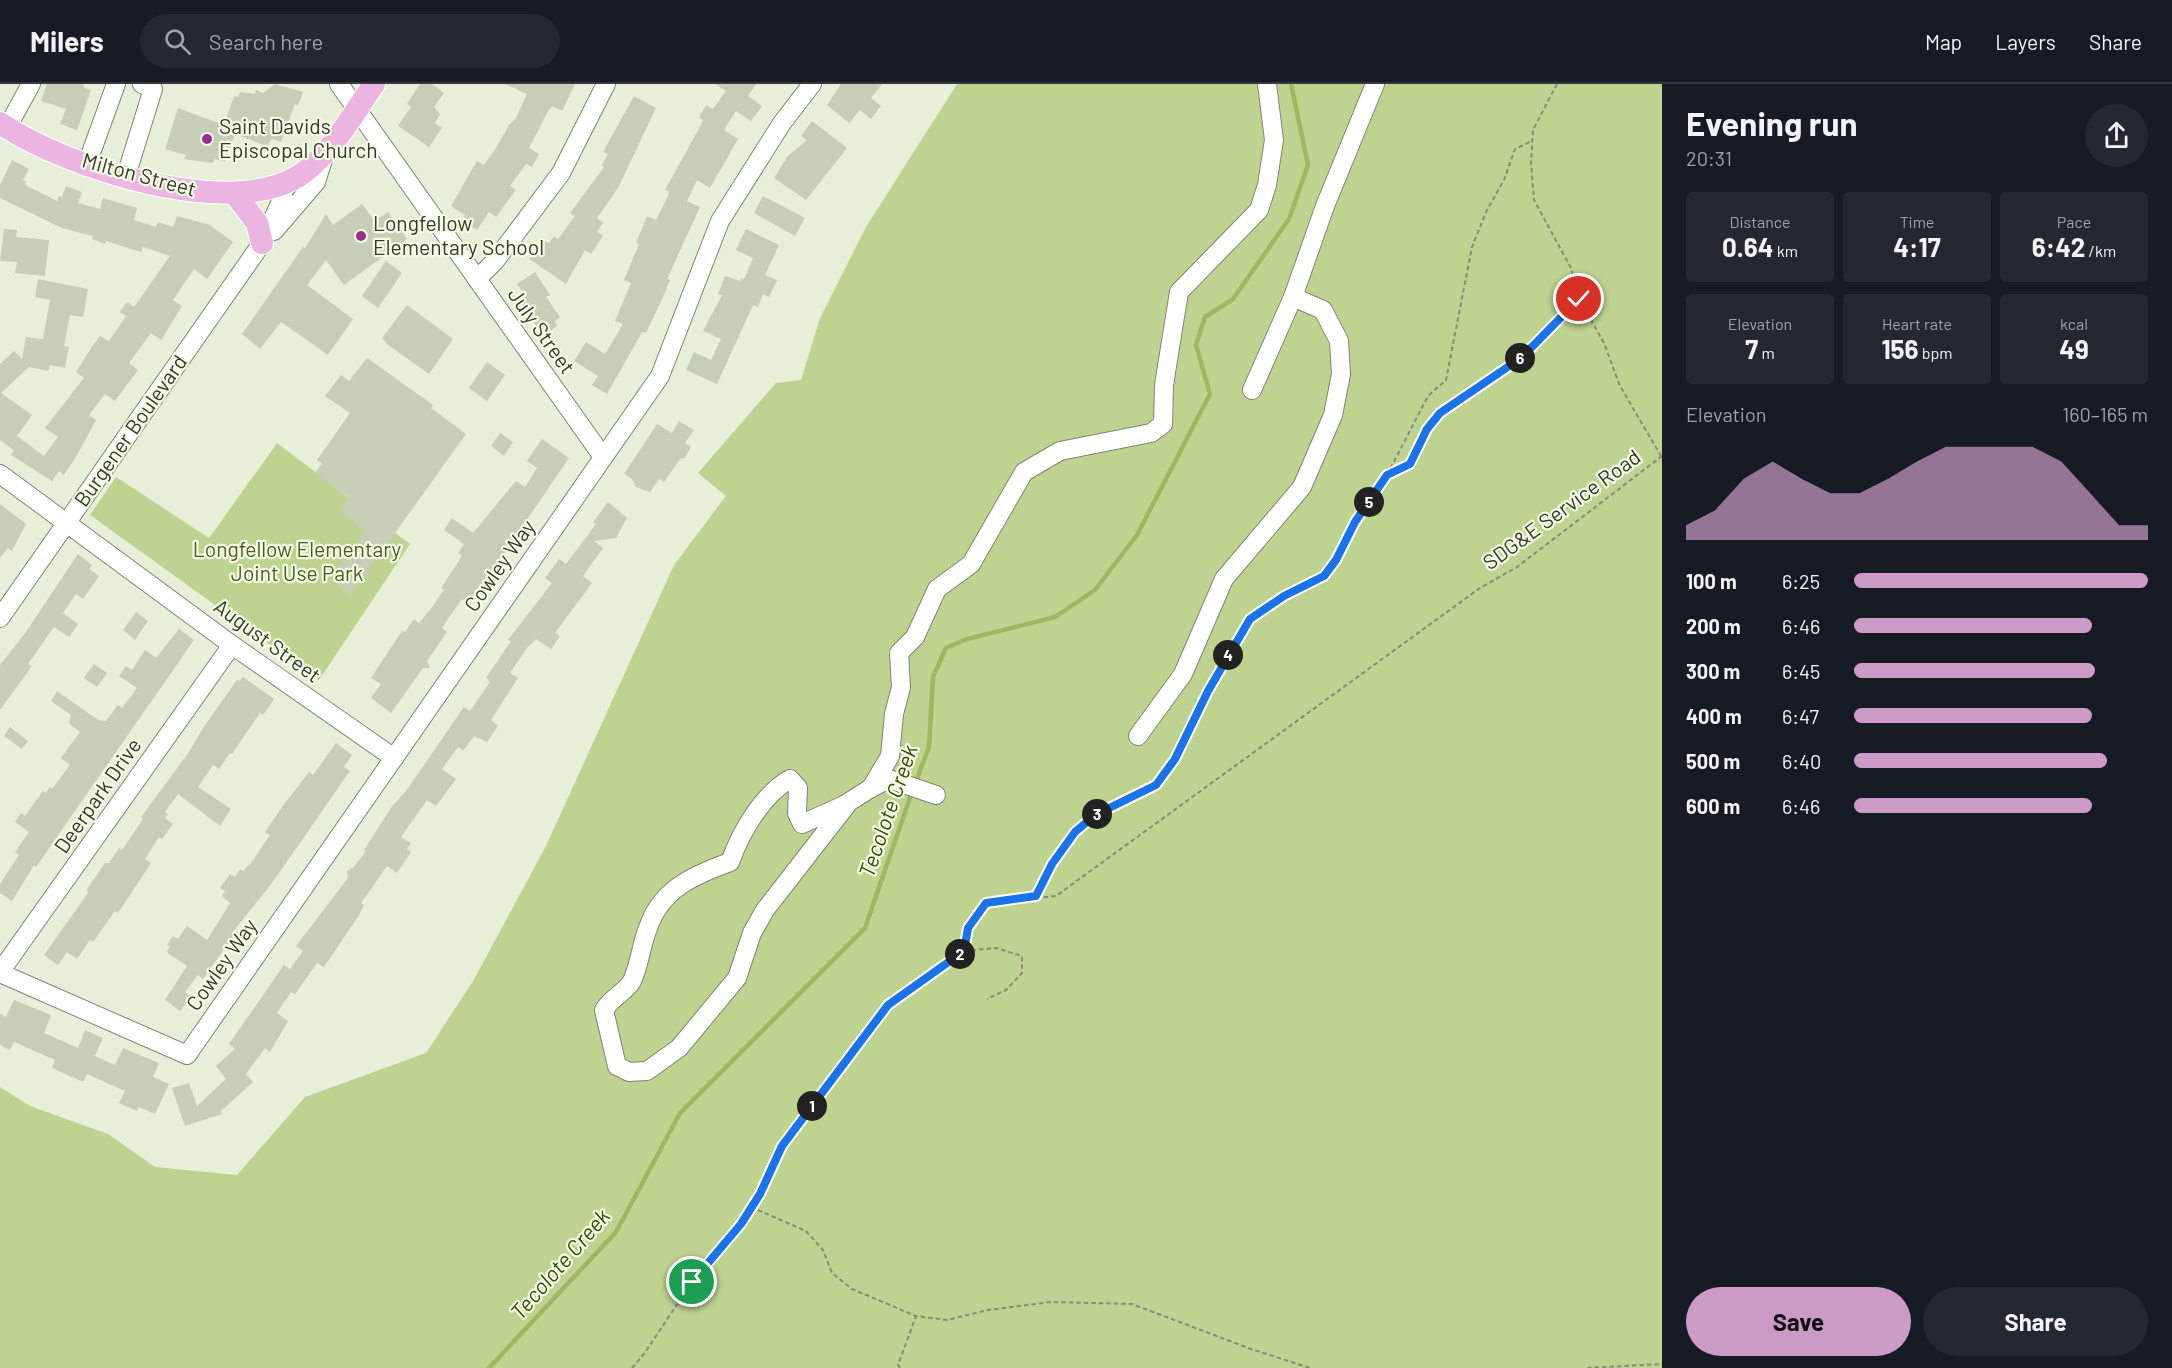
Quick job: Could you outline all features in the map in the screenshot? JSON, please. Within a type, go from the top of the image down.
[{"type":"main road","name":"Burgener Boulevard","points":[[284,184],[303,173],[325,152],[374,84]]},
{"type":"main road","name":"Milton Street","points":[[3,125],[87,164],[126,176],[197,192],[235,194],[258,192],[284,184]]},
{"type":"main road","points":[[235,194],[257,223],[261,243]]},
{"type":"street","points":[[3,125],[31,84]]},
{"type":"street","points":[[87,164],[116,84]]},
{"type":"street","points":[[126,176],[153,89],[142,84]]},
{"type":"street","name":"July Street","points":[[339,84],[603,458]]},
{"type":"street","points":[[477,279],[495,261],[561,173],[606,84]]},
{"type":"street","name":"Cowley Way","points":[[0,973],[187,1054],[660,376],[720,220],[782,123],[812,84]]},
{"type":"street","points":[[871,788],[890,756],[894,714],[901,687],[898,653],[915,637],[937,589],[971,564],[1024,472],[1060,451],[1151,433],[1163,424],[1164,385],[1179,292],[1259,210],[1267,185],[1274,140],[1267,84]]},
{"type":"street","points":[[1252,390],[1293,297],[1325,206],[1375,84]]},
{"type":"street","name":"Burgener Boulevard","points":[[261,243],[288,218],[316,182],[325,152]]},
{"type":"street","name":"Burgener Boulevard","points":[[0,618],[261,243],[283,197],[284,184]]},
{"type":"street","points":[[1138,736],[1183,674],[1224,579],[1302,487],[1333,416],[1341,374],[1339,341],[1323,310],[1293,297]]},
{"type":"street","name":"August Street","points":[[0,474],[232,645],[394,758]]},
{"type":"street","name":"Deerpark Drive","points":[[0,973],[232,645]]},
{"type":"street","points":[[849,802],[765,910],[752,933],[737,978],[678,1048],[647,1071],[629,1072],[617,1066],[604,1010],[611,999],[631,983],[648,927],[658,905],[693,875],[730,862],[738,841],[780,785],[790,779],[798,788],[797,813],[802,824],[849,802],[889,779],[929,793]]},
{"type":"path","points":[[1557,84],[1533,130],[1534,200],[1571,268],[1579,299],[1604,343],[1620,386],[1661,456]]},
{"type":"path","points":[[1036,896],[1052,864],[1075,832],[1095,815],[1156,785],[1175,759],[1213,682],[1250,619],[1284,596],[1324,576],[1336,560],[1355,522],[1387,475],[1428,396],[1446,380],[1473,247],[1486,212],[1504,180],[1515,149],[1532,141]]},
{"type":"path","points":[[1387,475],[1410,464],[1427,429],[1440,413],[1521,358],[1579,299]]},
{"type":"path","name":"SDG&E Service Road","points":[[964,951],[968,928],[986,903],[1036,896],[1056,896],[1480,588],[1517,567],[1661,456]]},
{"type":"path","points":[[632,1368],[644,1354],[692,1282],[741,1224],[782,1146],[888,1005],[964,951],[996,948],[1022,956],[1022,973],[1006,990],[987,999]]},
{"type":"path","points":[[751,1207],[806,1231],[823,1250],[832,1273],[852,1289],[916,1316],[947,1320],[988,1310],[1051,1302],[1132,1304],[1251,1349],[1310,1368]]},
{"type":"path","points":[[900,1368],[898,1365],[916,1316]]},
{"type":"path","points":[[1587,1368],[1662,1364]]},
{"type":"green space","points":[[957,84],[1662,84],[1662,1368],[0,1368],[0,1087],[30,1106],[108,1134],[155,1167],[237,1175],[305,1097],[426,1053],[472,983],[546,846],[674,565],[726,496],[698,473],[776,383],[801,380],[820,318],[866,227]]},
{"type":"green space","name":"Longfellow Elementary Joint Use Park","points":[[277,443],[410,544],[319,680],[90,515],[116,477],[209,538]]},
{"type":"building","points":[[47,84],[84,84],[83,87],[91,90],[77,130],[60,124],[66,109],[41,101]]},
{"type":"building","points":[[275,84],[303,92],[298,106],[295,104],[281,142],[272,139],[267,146],[235,134],[225,162],[215,159],[213,163],[184,159],[186,155],[165,149],[178,108],[224,125],[234,96],[238,97],[240,92],[255,94],[256,90],[263,93]]},
{"type":"building","points":[[420,84],[432,84],[444,93],[434,107],[440,114],[435,123],[442,128],[429,147],[398,126],[411,107],[407,104]]},
{"type":"building","points":[[505,84],[575,84],[562,111],[552,106],[548,111],[529,148],[539,154],[532,167],[526,164],[510,186],[516,190],[496,217],[489,212],[477,230],[462,220],[465,215],[451,206],[477,161],[484,165],[496,148],[509,125],[516,118],[527,94]]},
{"type":"building","points":[[715,84],[756,84],[748,96],[762,106],[751,121],[736,111],[724,130],[738,139],[710,188],[697,180],[687,201],[700,207],[667,279],[670,280],[663,297],[646,333],[642,332],[607,394],[592,385],[598,376],[574,361],[586,342],[605,354],[623,324],[615,321],[631,283],[624,280],[639,244],[636,243],[647,216],[656,220],[668,196],[669,191],[665,190],[703,120],[699,117],[706,105],[713,109],[726,91]]},
{"type":"building","points":[[841,84],[882,84],[871,98],[881,106],[871,119],[860,110],[849,123],[827,105]]},
{"type":"building","points":[[634,96],[656,108],[618,188],[597,218],[603,223],[597,232],[603,236],[591,254],[585,250],[566,284],[529,259],[545,241],[549,243],[554,236],[558,239],[575,216],[570,213],[604,167],[602,165],[608,154],[603,152]]},
{"type":"building","points":[[812,121],[847,148],[806,200],[774,178],[788,156],[807,140],[801,136]]},
{"type":"building","points":[[12,160],[29,169],[23,180],[26,182],[25,185],[57,201],[59,196],[62,197],[66,186],[82,192],[78,203],[100,209],[103,198],[137,208],[134,220],[156,227],[158,222],[173,227],[177,216],[210,225],[233,242],[207,279],[194,269],[173,300],[182,306],[161,340],[151,333],[129,363],[138,370],[115,401],[105,394],[89,415],[96,420],[76,457],[64,475],[59,471],[52,481],[11,455],[14,450],[0,440],[0,364],[14,351],[22,359],[26,337],[43,339],[50,300],[35,297],[38,279],[88,289],[83,317],[70,315],[64,346],[69,347],[65,368],[50,365],[48,371],[29,367],[1,393],[32,415],[17,436],[44,456],[58,437],[45,428],[84,378],[76,372],[93,345],[100,336],[109,341],[126,316],[120,312],[127,302],[134,307],[170,256],[143,247],[141,252],[106,241],[105,244],[92,239],[93,236],[62,228],[0,198],[0,185]]},
{"type":"building","points":[[763,196],[805,218],[795,236],[754,213]]},
{"type":"building","points":[[362,204],[375,221],[388,212],[407,239],[344,285],[326,260],[307,285],[353,319],[328,355],[281,322],[260,349],[242,334],[303,247],[305,248],[326,214],[333,225]]},
{"type":"building","points":[[4,229],[17,230],[16,237],[49,240],[45,276],[15,273],[17,262],[0,261]]},
{"type":"building","points":[[746,229],[779,245],[765,275],[777,280],[769,297],[763,294],[758,307],[753,305],[717,384],[686,370],[694,352],[711,360],[721,339],[703,331],[722,295],[718,294],[725,276],[740,281],[741,278],[744,279],[753,258],[736,250]]},
{"type":"building","points":[[386,261],[402,273],[378,308],[362,296]]},
{"type":"building","points":[[535,272],[550,295],[546,297],[560,317],[555,321],[557,326],[543,336],[516,297],[523,292],[517,284]]},
{"type":"building","points":[[407,305],[453,339],[429,374],[382,338]]},
{"type":"building","points":[[367,358],[433,405],[431,408],[466,434],[350,596],[330,578],[364,530],[339,511],[349,497],[315,473],[322,463],[317,460],[350,413],[325,396],[341,375],[349,381]]},
{"type":"building","points":[[487,362],[505,375],[487,401],[469,388]]},
{"type":"building","points":[[679,421],[694,430],[685,443],[691,447],[684,459],[681,458],[664,482],[659,479],[650,492],[636,487],[632,479],[624,474],[657,424],[672,433]]},
{"type":"building","points":[[500,433],[513,442],[504,456],[491,446]]},
{"type":"building","points":[[542,439],[569,458],[490,574],[467,603],[462,599],[448,619],[442,628],[447,632],[427,661],[430,668],[423,668],[391,713],[371,698],[381,684],[371,678],[402,631],[405,632],[414,619],[419,623],[430,610],[444,590],[441,588],[462,556],[458,553],[464,544],[444,530],[452,518],[473,533],[516,481],[525,487],[537,468],[527,461]]},
{"type":"building","points":[[608,502],[627,518],[616,538],[594,541],[603,548],[583,576],[592,583],[555,633],[560,636],[551,649],[536,639],[527,648],[510,673],[518,678],[491,720],[498,726],[487,742],[474,736],[463,751],[458,747],[442,769],[456,779],[436,806],[427,800],[401,837],[411,843],[407,849],[411,852],[397,873],[387,866],[361,903],[364,905],[359,915],[324,967],[317,963],[295,994],[291,992],[277,1013],[288,1021],[270,1052],[265,1048],[246,1074],[253,1082],[221,1111],[222,1114],[185,1126],[172,1088],[189,1083],[197,1106],[226,1079],[216,1066],[235,1049],[229,1044],[284,965],[290,969],[303,951],[296,946],[348,878],[347,871],[354,867],[366,851],[364,850],[393,805],[406,791],[464,707],[470,711],[490,682],[486,678],[511,641],[508,640],[552,583],[545,578],[559,559],[566,564],[596,524],[593,522]]},
{"type":"building","points":[[0,504],[26,524],[12,551],[8,548],[0,558]]},
{"type":"building","points":[[78,554],[92,565],[89,569],[99,576],[83,599],[76,594],[63,613],[78,624],[69,637],[54,627],[28,664],[32,666],[0,710],[0,665],[26,632]]},
{"type":"building","points":[[136,612],[148,621],[135,640],[123,630]]},
{"type":"building","points":[[179,629],[194,640],[36,867],[34,865],[12,901],[0,893],[0,884],[19,855],[15,852],[29,832],[15,822],[21,813],[25,816],[43,791],[46,793],[50,787],[52,789],[70,765],[61,758],[80,732],[69,724],[71,715],[51,701],[57,691],[98,720],[106,721],[118,705],[122,708],[137,688],[119,676],[126,666],[132,670],[145,650],[156,658]]},
{"type":"building","points":[[94,664],[107,673],[97,687],[84,678]]},
{"type":"building","points":[[243,677],[274,699],[263,715],[260,713],[232,754],[230,753],[219,769],[213,765],[198,787],[231,809],[220,826],[178,794],[165,812],[168,814],[165,818],[173,824],[162,839],[159,837],[145,859],[151,863],[118,913],[115,911],[93,942],[90,940],[77,959],[67,952],[58,965],[44,955],[88,893],[87,889],[105,863],[109,863],[119,848],[122,850],[143,819],[141,817],[189,752],[203,728],[237,680],[240,681]]},
{"type":"building","points":[[10,727],[28,741],[22,749],[4,736]]},
{"type":"building","points":[[336,743],[352,755],[344,767],[350,771],[272,883],[232,933],[234,935],[203,979],[198,975],[185,992],[191,997],[180,1011],[165,1000],[187,966],[169,954],[167,951],[170,947],[167,945],[173,936],[178,939],[187,926],[207,940],[230,903],[222,896],[225,891],[220,888],[230,874],[235,877],[240,869],[243,871],[251,863],[270,835],[265,832],[282,807],[309,772],[313,775]]},
{"type":"building","points":[[14,1000],[51,1015],[44,1033],[78,1048],[85,1030],[103,1038],[95,1056],[115,1065],[123,1048],[159,1063],[153,1077],[169,1084],[155,1114],[139,1107],[137,1111],[119,1103],[125,1091],[87,1074],[83,1082],[52,1068],[55,1060],[14,1042],[10,1050],[0,1045],[0,1014],[6,1017]]},
{"type":"waterway","name":"Tecolote Creek","points":[[915,784],[929,747],[933,677],[946,648],[967,639],[1055,617],[1095,590],[1137,535],[1210,394],[1196,345],[1205,317],[1233,299],[1289,219],[1308,165],[1291,84]]},
{"type":"waterway","name":"Tecolote Creek","points":[[489,1368],[616,1232],[680,1113],[865,928],[912,792]]},
{"type":"place","name":"Saint Davids Episcopal Church","points":[[207,139]]},
{"type":"place","name":"Longfellow Elementary School","points":[[361,236]]},
{"type":"route","points":[[692,1282],[741,1224],[760,1194],[782,1146],[888,1005],[964,951],[968,928],[978,911],[986,903],[1036,896],[1052,864],[1075,832],[1095,815],[1128,801],[1156,785],[1175,759],[1208,691],[1250,619],[1284,596],[1324,576],[1336,560],[1355,522],[1387,475],[1410,464],[1427,429],[1440,413],[1491,381],[1521,358],[1579,299]]}]
